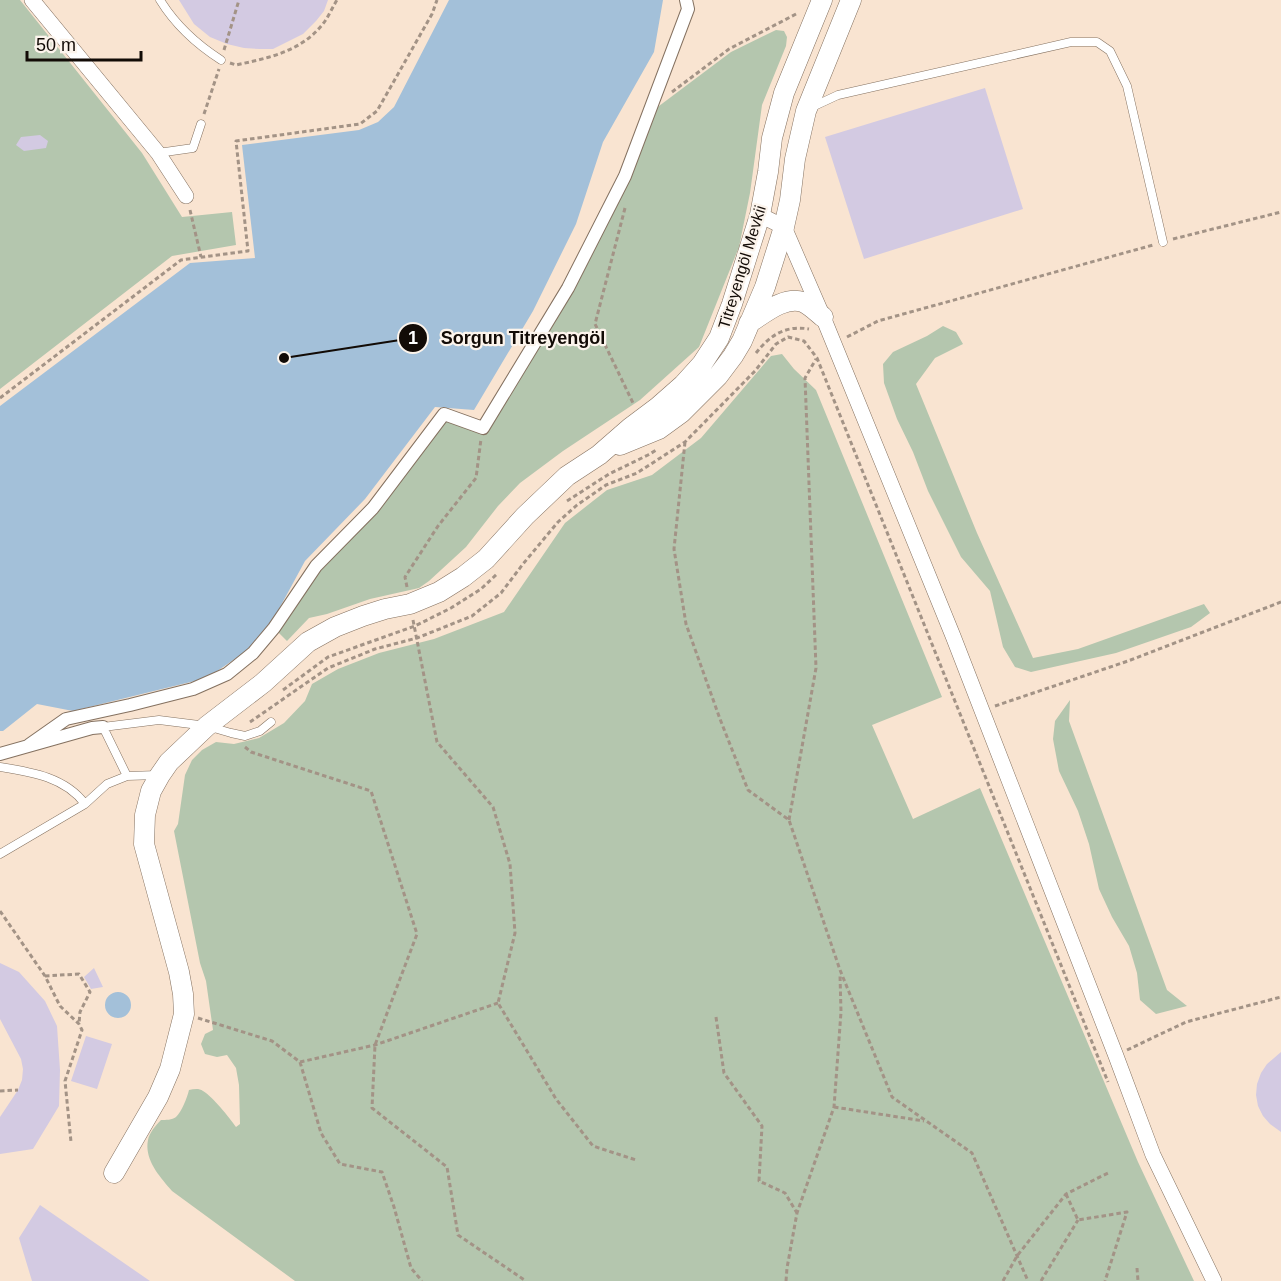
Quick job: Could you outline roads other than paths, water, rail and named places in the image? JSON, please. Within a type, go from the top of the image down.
[{"type":"street","points":[[32,0],[158,153],[186,196]]},
{"type":"street","points":[[29,746],[66,719],[193,690],[227,674],[253,653],[274,628],[316,566],[373,508],[444,414],[483,428],[568,288],[625,176],[688,9],[686,0]]},
{"type":"street","name":"Titreyengöl Mevkii","points":[[114,1173],[162,1088],[170,1069],[184,1014],[179,972],[144,844],[145,815],[151,791],[160,775],[169,762],[207,726],[263,683],[308,642],[335,627],[363,616],[410,604],[439,592],[463,577],[486,559],[545,495],[658,407],[684,385],[702,364],[719,338],[732,304],[760,215],[772,138],[784,93],[822,0]]},
{"type":"street","name":"Titreyengöl Mevkii","points":[[598,455],[659,429],[681,412],[701,394],[728,363],[742,341],[765,287],[784,227],[795,159],[806,111],[851,0]]},
{"type":"street","points":[[760,215],[784,227],[823,317],[982,710],[1153,1155],[1214,1281]]},
{"type":"street","name":"Titreyengöl Mevkii","points":[[749,323],[790,301],[804,302],[823,317]]},
{"type":"street","points":[[0,754],[92,728],[103,727]]},
{"type":"lane","points":[[160,0],[185,32],[221,60]]},
{"type":"lane","points":[[806,111],[838,94],[1071,42],[1097,42],[1110,51],[1127,86],[1163,242]]},
{"type":"lane","points":[[158,153],[193,148],[201,124]]},
{"type":"lane","points":[[127,776],[103,727],[159,720],[207,726],[245,736],[260,731],[271,722]]},
{"type":"lane","points":[[0,767],[30,772],[61,783],[79,796],[85,804]]},
{"type":"lane","points":[[0,854],[85,804],[107,784],[127,776],[160,775]]},
{"type":"water","points":[[449,0],[663,0],[654,52],[603,142],[576,224],[533,311],[474,410],[435,407],[365,499],[305,561],[273,620],[245,652],[207,678],[73,711],[37,704],[0,731],[0,406],[190,263],[255,258],[242,145],[359,130],[378,122],[394,107]]},
{"type":"water","points":[[118,992],[127,996],[131,1005],[127,1014],[118,1018],[109,1014],[105,1005],[109,996]]},
{"type":"place","name":"Sorgun Titreyengöl","points":[[284,358]]}]
